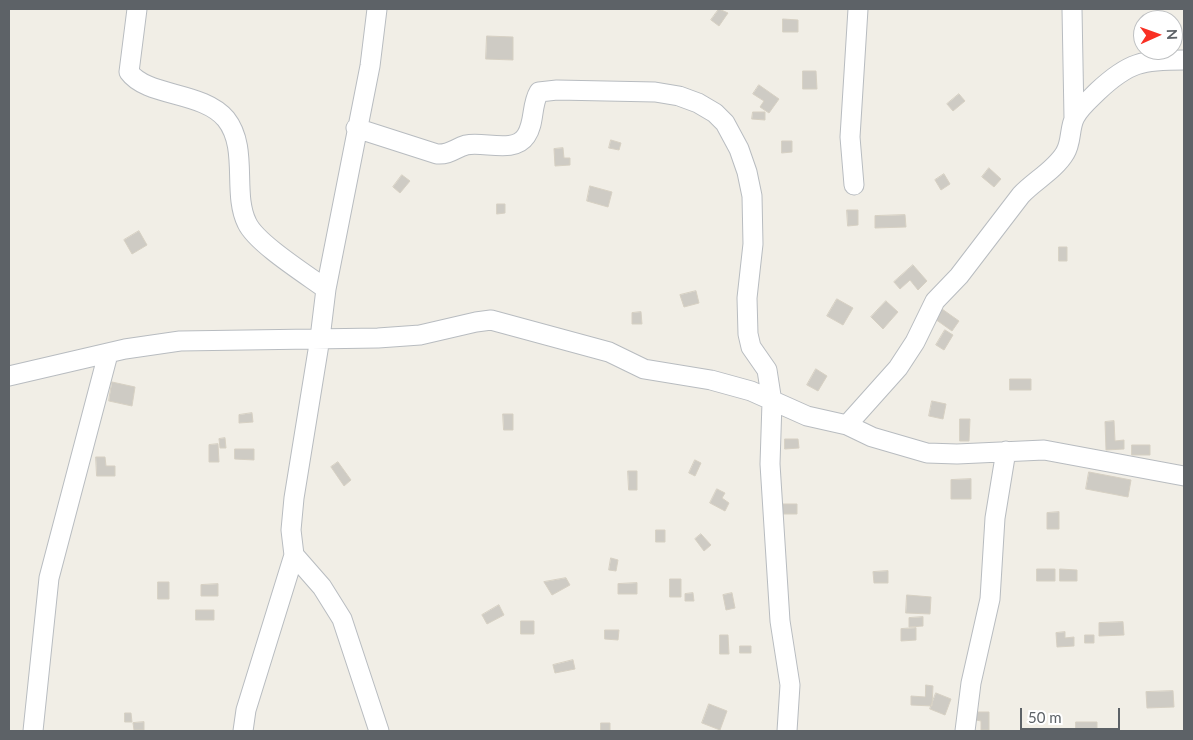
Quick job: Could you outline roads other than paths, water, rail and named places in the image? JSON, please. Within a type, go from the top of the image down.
[{"type":"street","points":[[137,9],[129,72],[138,81],[208,105],[225,118],[236,142],[243,209],[247,224],[256,236],[326,289]]},
{"type":"street","points":[[243,731],[246,710],[294,555],[291,530],[294,498],[326,289],[356,128],[370,66],[378,9]]},
{"type":"street","points":[[854,186],[850,137],[858,9]]},
{"type":"street","points":[[847,426],[898,368],[915,342],[935,301],[959,276],[1021,195],[1032,183],[1060,161],[1072,137],[1074,118],[1072,9]]},
{"type":"street","points":[[1074,118],[1086,102],[1121,71],[1136,64],[1157,60],[1184,60]]},
{"type":"street","points":[[356,128],[425,152],[444,155],[451,154],[468,145],[510,145],[520,142],[530,128],[536,97],[542,90],[656,92],[679,96],[698,103],[716,113],[726,123],[747,172],[752,196],[753,244],[747,298],[748,334],[751,347],[767,370],[772,402],[771,482],[776,530],[780,621],[790,685],[787,731]]},
{"type":"street","points":[[9,376],[125,349],[180,341],[378,338],[420,335],[491,320],[609,352],[644,370],[711,380],[751,391],[807,416],[847,426],[927,453],[957,454],[1044,450],[1184,476]]},
{"type":"street","points":[[33,731],[48,578],[108,354]]},
{"type":"street","points":[[964,731],[971,683],[990,599],[995,518],[1006,451]]},
{"type":"street","points":[[294,555],[322,587],[342,619],[379,731]]}]
